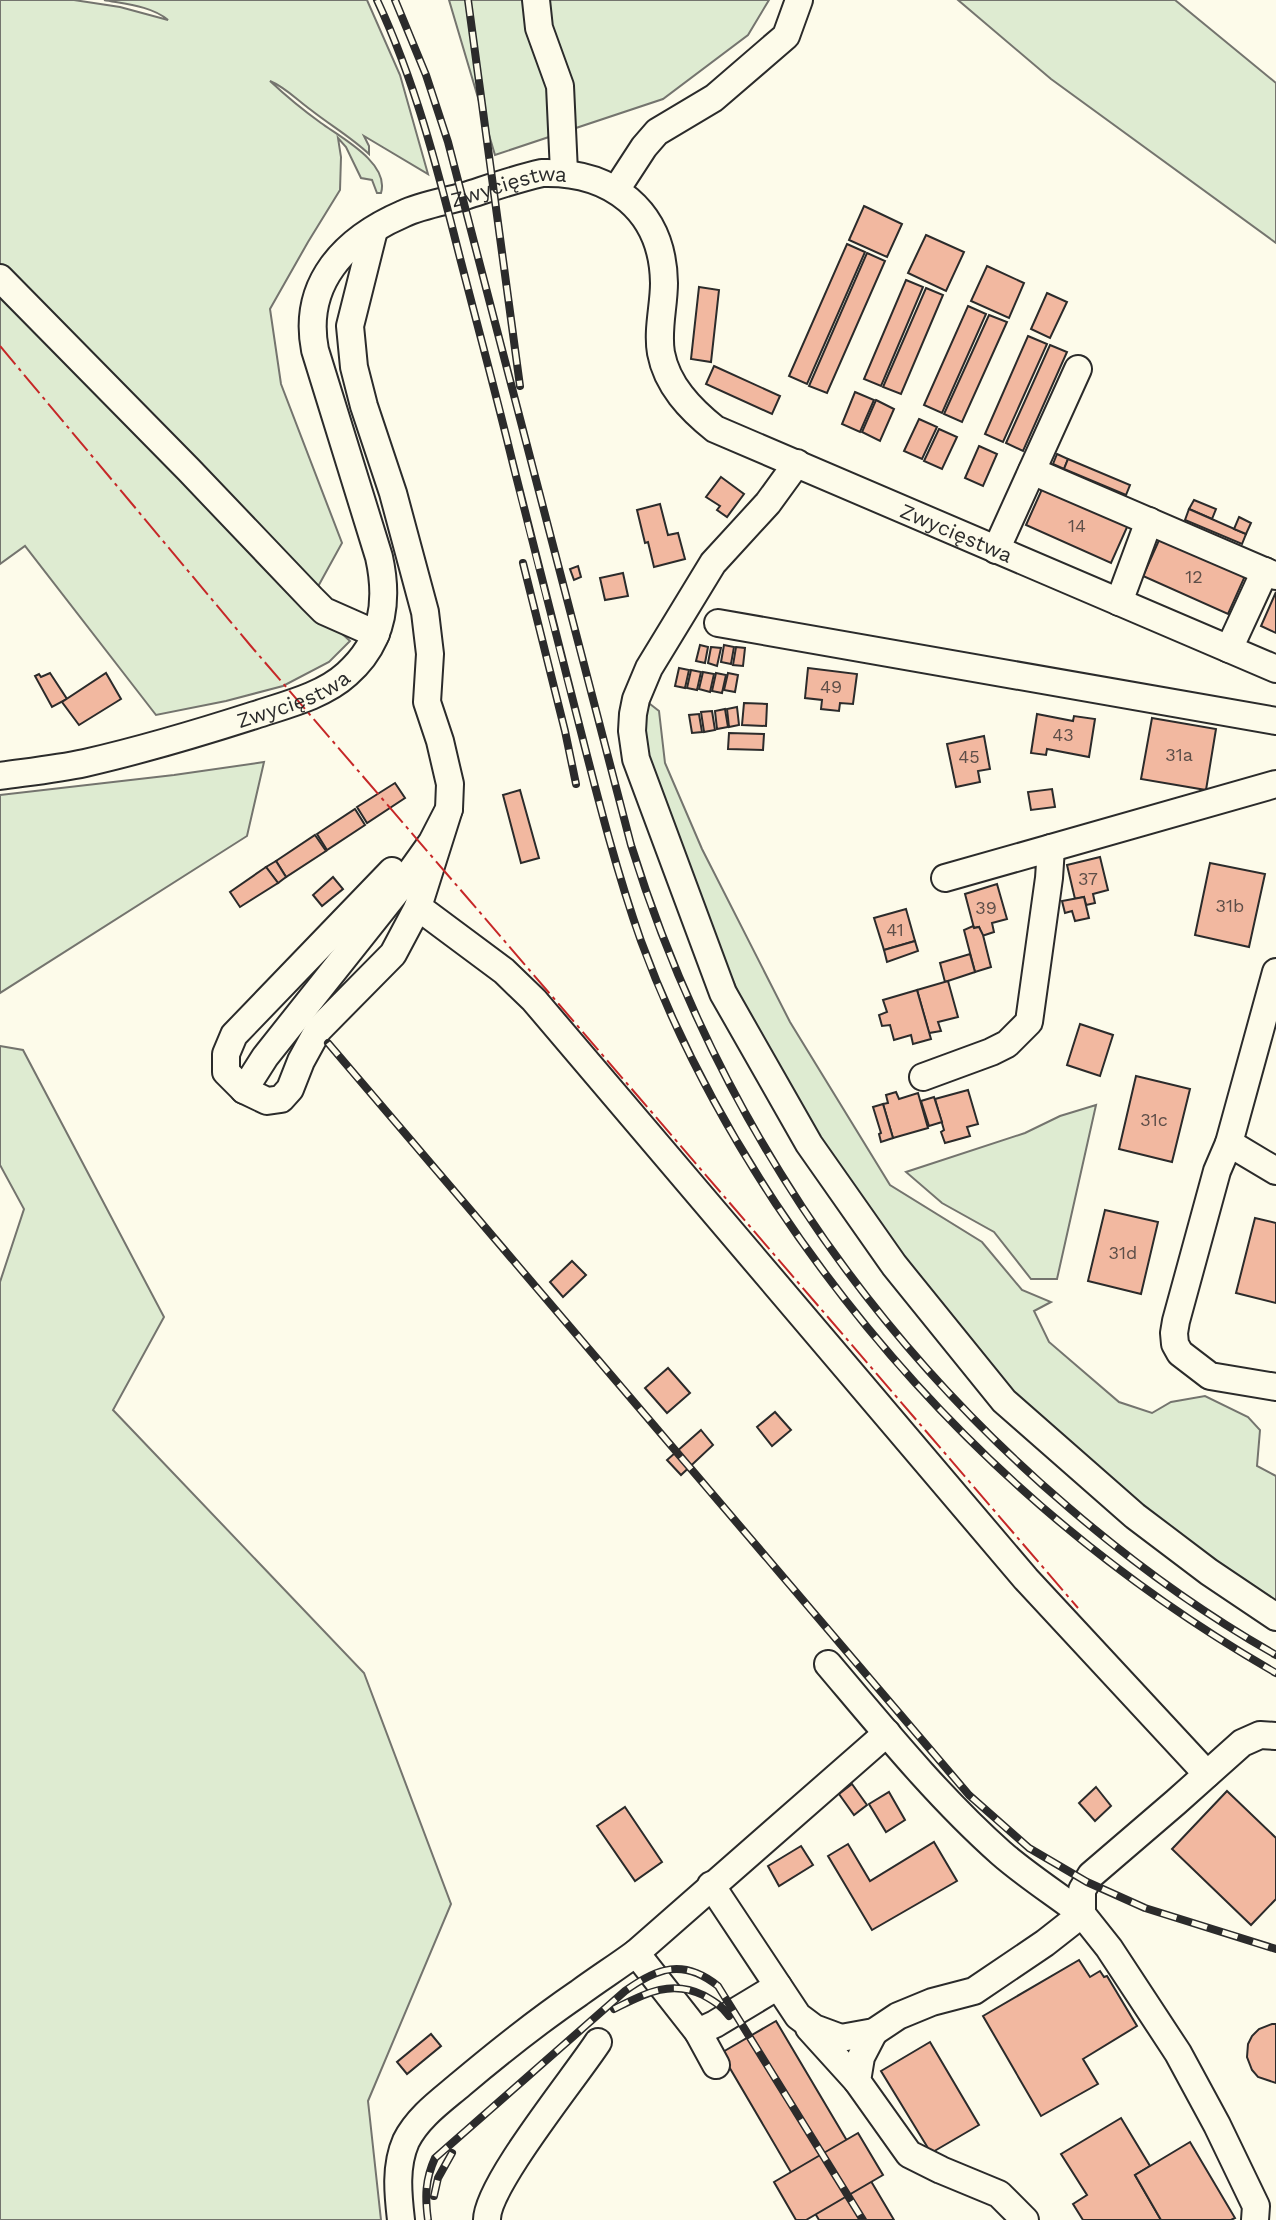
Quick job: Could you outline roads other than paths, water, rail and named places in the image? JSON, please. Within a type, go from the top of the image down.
[{"type":"street","points":[[536,0],[540,28],[559,86],[564,172]]},
{"type":"street","points":[[616,190],[657,132],[714,98],[786,36],[799,0]]},
{"type":"street","name":"Zwycięstwa","points":[[0,776],[82,764],[171,741],[280,706],[319,691],[346,675],[368,649],[382,617],[382,572],[318,362],[312,330],[317,296],[331,265],[351,244],[403,213],[542,173],[564,172],[584,176],[616,190],[638,209],[657,242],[663,264],[661,352],[667,371],[678,393],[693,411],[715,429],[1276,669]]},
{"type":"street","points":[[374,230],[350,326],[354,367],[393,493],[425,612],[430,654],[426,702],[440,741],[450,784],[449,809],[418,907],[393,954],[318,1030],[290,1089],[281,1099],[267,1101],[244,1090],[226,1072],[226,1054],[234,1035],[346,921],[422,838],[435,812],[440,791],[440,741]]},
{"type":"street","points":[[0,278],[324,611],[376,634]]},
{"type":"street","points":[[996,550],[1077,369]]},
{"type":"street","points":[[797,463],[768,503],[713,563],[649,668],[633,714],[632,731],[636,759],[723,993],[809,1144],[894,1265],[1004,1401],[1135,1517],[1276,1617]]},
{"type":"street","points":[[1032,471],[1270,574],[1229,649]]},
{"type":"street","points":[[1119,602],[1149,521]]},
{"type":"street","points":[[718,623],[1276,721]]},
{"type":"street","points":[[945,878],[1276,784]]},
{"type":"street","points":[[244,1090],[265,1057],[397,891],[432,842],[449,809]]},
{"type":"street","points":[[923,1077],[1007,1044],[1029,1022],[1051,848]]},
{"type":"street","points":[[418,907],[504,971],[534,1000],[1026,1579],[1207,1774]]},
{"type":"street","points":[[1276,972],[1229,1143],[1217,1171],[1175,1321],[1174,1333],[1175,1344],[1180,1353],[1210,1376],[1276,1387]]},
{"type":"street","points":[[1229,1143],[1276,1171]]},
{"type":"street","points":[[828,1664],[887,1733],[1002,1854],[1083,1914],[1178,2053],[1256,2206],[1255,2220]]},
{"type":"street","points":[[401,2220],[398,2178],[401,2155],[407,2138],[423,2116],[501,2051],[580,1992],[612,1972],[887,1733]]},
{"type":"street","points":[[1083,1914],[1082,1891],[1091,1875],[1248,1739],[1260,1735],[1276,1736]]},
{"type":"street","points":[[711,1885],[798,2016],[857,2081],[909,2154],[999,2194],[1025,2220]]},
{"type":"street","points":[[798,2016],[814,2028],[841,2038],[874,2032],[898,2016],[932,2002],[974,1991],[1083,1914]]},
{"type":"street","points":[[636,1952],[698,2032],[716,2065]]},
{"type":"street","points":[[698,2032],[778,1986]]},
{"type":"street","points":[[857,2081],[861,2057],[874,2032]]},
{"type":"street","points":[[487,2220],[497,2189],[598,2042]]},
{"type":"railway","points":[[377,0],[403,62],[433,157],[624,890],[654,976],[701,1077],[776,1204],[826,1275],[880,1343],[938,1407],[999,1468],[1063,1525],[1131,1578],[1276,1673]]},
{"type":"railway","points":[[395,0],[426,75],[448,142],[631,845],[665,941],[704,1033],[750,1122],[802,1207],[860,1288],[924,1365],[993,1438],[1068,1507],[1142,1567],[1221,1622],[1276,1655]]},
{"type":"railway","points":[[468,0],[520,386]]},
{"type":"railway","points":[[523,563],[576,784]]},
{"type":"railway","points":[[328,1043],[969,1795],[1029,1848],[1087,1882],[1145,1908],[1276,1949]]},
{"type":"railway","points":[[428,2220],[427,2189],[435,2158],[625,1991],[648,1977],[670,1969],[693,1972],[718,1986],[863,2220]]},
{"type":"railway","points":[[614,2009],[657,1990],[679,1988],[707,1997],[729,2016]]},
{"type":"railway","points":[[434,2196],[438,2178],[452,2153]]}]
